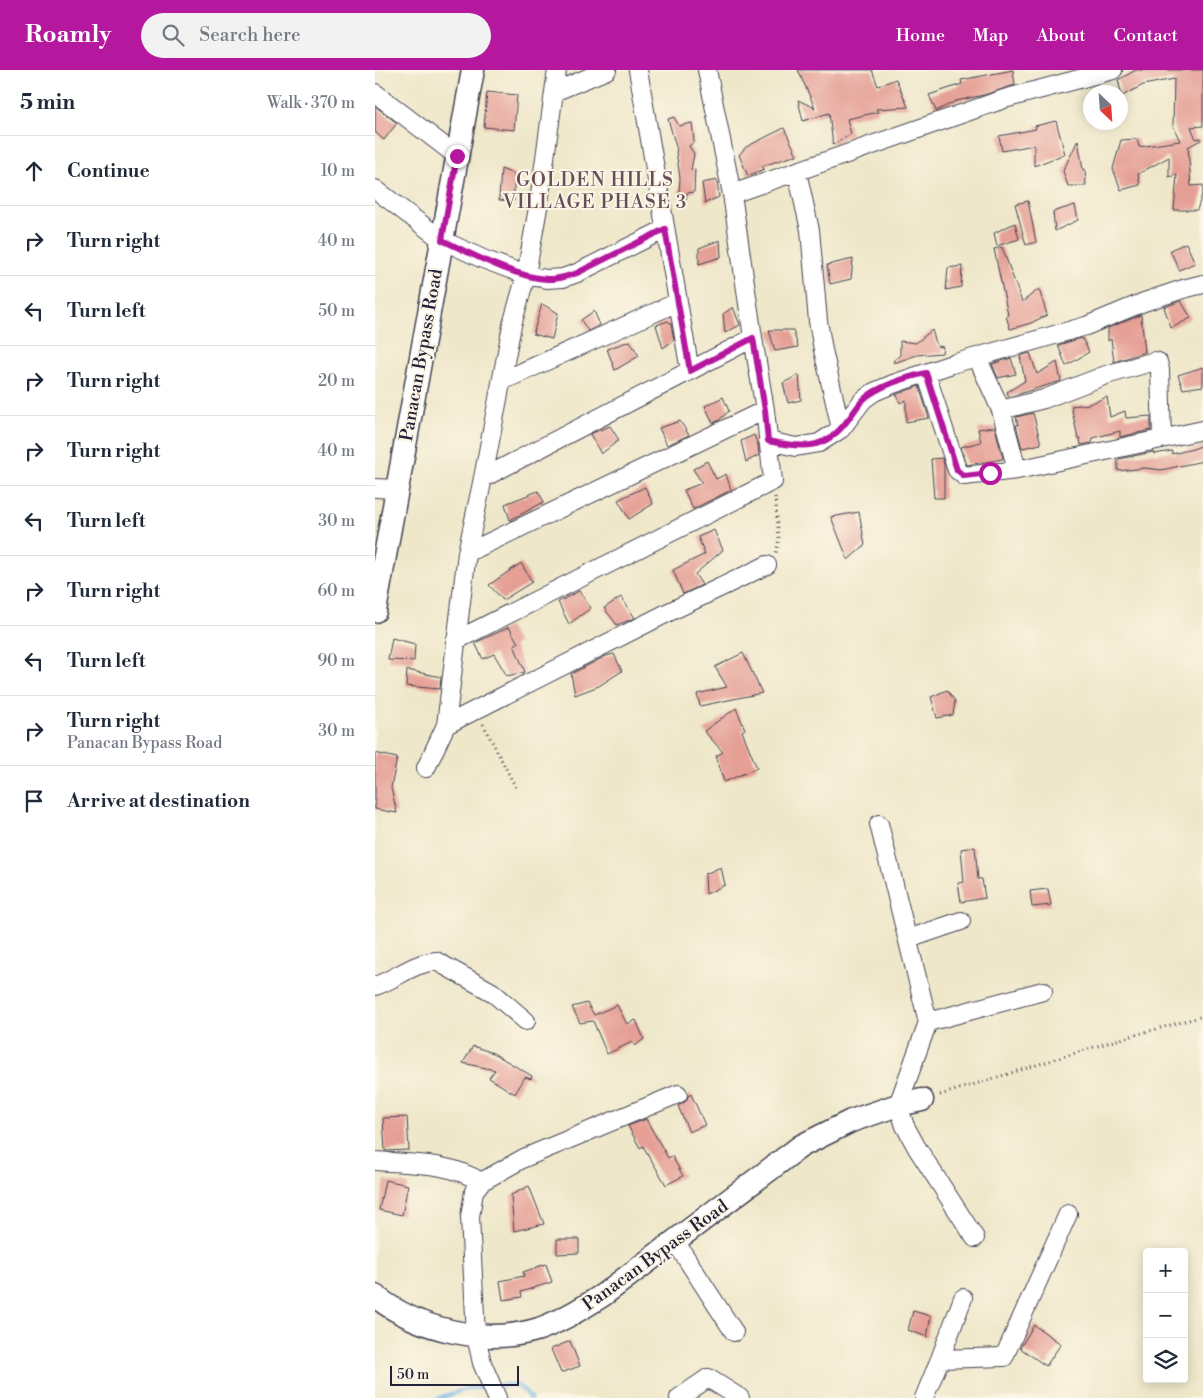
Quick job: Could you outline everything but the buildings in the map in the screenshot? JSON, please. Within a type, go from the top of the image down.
[{"type":"main road","name":"Panacan Bypass Road","points":[[375,611],[473,70]]},
{"type":"main road","name":"Panacan Bypass Road","points":[[378,1304],[446,1330],[476,1336],[517,1334],[539,1329],[579,1311],[603,1295],[801,1146],[851,1121],[898,1105],[922,1100]]},
{"type":"street","points":[[426,768],[446,725],[467,553],[512,325],[525,275],[539,202],[557,70]]},
{"type":"street","points":[[554,92],[607,70]]},
{"type":"street","points":[[638,70],[690,371]]},
{"type":"street","points":[[455,641],[773,481],[765,410],[732,194],[707,70]]},
{"type":"street","points":[[732,194],[1004,99],[1113,70]]},
{"type":"street","points":[[375,93],[457,156]]},
{"type":"street","points":[[797,172],[810,230],[818,321],[841,429]]},
{"type":"street","points":[[375,190],[442,240],[483,259],[525,275],[547,279],[563,278],[577,273],[665,229]]},
{"type":"street","points":[[768,441],[795,447],[819,443],[841,429],[863,400],[874,392],[915,376],[1086,326],[1144,302],[1203,284]]},
{"type":"street","points":[[501,381],[678,302]]},
{"type":"street","points":[[483,478],[753,338]]},
{"type":"street","points":[[977,358],[1001,410],[1017,470]]},
{"type":"street","points":[[1001,410],[1051,396],[1106,375],[1155,361],[1158,362],[1160,370],[1162,439]]},
{"type":"street","points":[[926,373],[957,470],[960,474],[969,477],[1017,470],[1203,430]]},
{"type":"street","points":[[467,553],[765,410]]},
{"type":"street","points":[[375,488],[397,489]]},
{"type":"street","points":[[446,725],[669,612],[767,565]]},
{"type":"street","points":[[879,824],[928,1022],[898,1105],[905,1126],[917,1148],[975,1238]]},
{"type":"street","points":[[908,939],[961,921]]},
{"type":"street","points":[[375,986],[398,977],[411,968],[427,962],[436,962],[492,992],[526,1021]]},
{"type":"street","points":[[928,1022],[1043,991]]},
{"type":"street","points":[[497,1397],[487,1378],[476,1336],[470,1217],[474,1191],[481,1182],[524,1158],[677,1094]]},
{"type":"street","points":[[375,1161],[443,1167],[469,1175],[481,1182]]},
{"type":"street","points":[[940,1359],[1004,1357],[1069,1214]]},
{"type":"street","points":[[675,1241],[734,1332]]},
{"type":"street","points":[[924,1398],[963,1298]]},
{"type":"street","points":[[679,1398],[708,1378],[740,1398]]},
{"type":"path","points":[[767,565],[773,560],[779,538],[773,481]]},
{"type":"path","points":[[475,710],[517,790]]},
{"type":"path","points":[[922,1100],[1117,1040],[1203,1016]]},
{"type":"waterway","points":[[496,1386],[516,1385],[530,1398]]},
{"type":"waterway","points":[[439,1398],[469,1388],[488,1387]]},
{"type":"district","name":"GOLDEN HILLS VILLAGE PHASE 3","points":[[595,190]]},
{"type":"route","points":[[457,156],[442,240],[483,259],[525,275],[547,279],[563,278],[577,273],[665,229],[690,371],[753,338],[768,441],[795,447],[819,443],[841,429],[863,400],[874,392],[926,373],[957,470],[960,474],[969,477],[990,473]]}]
